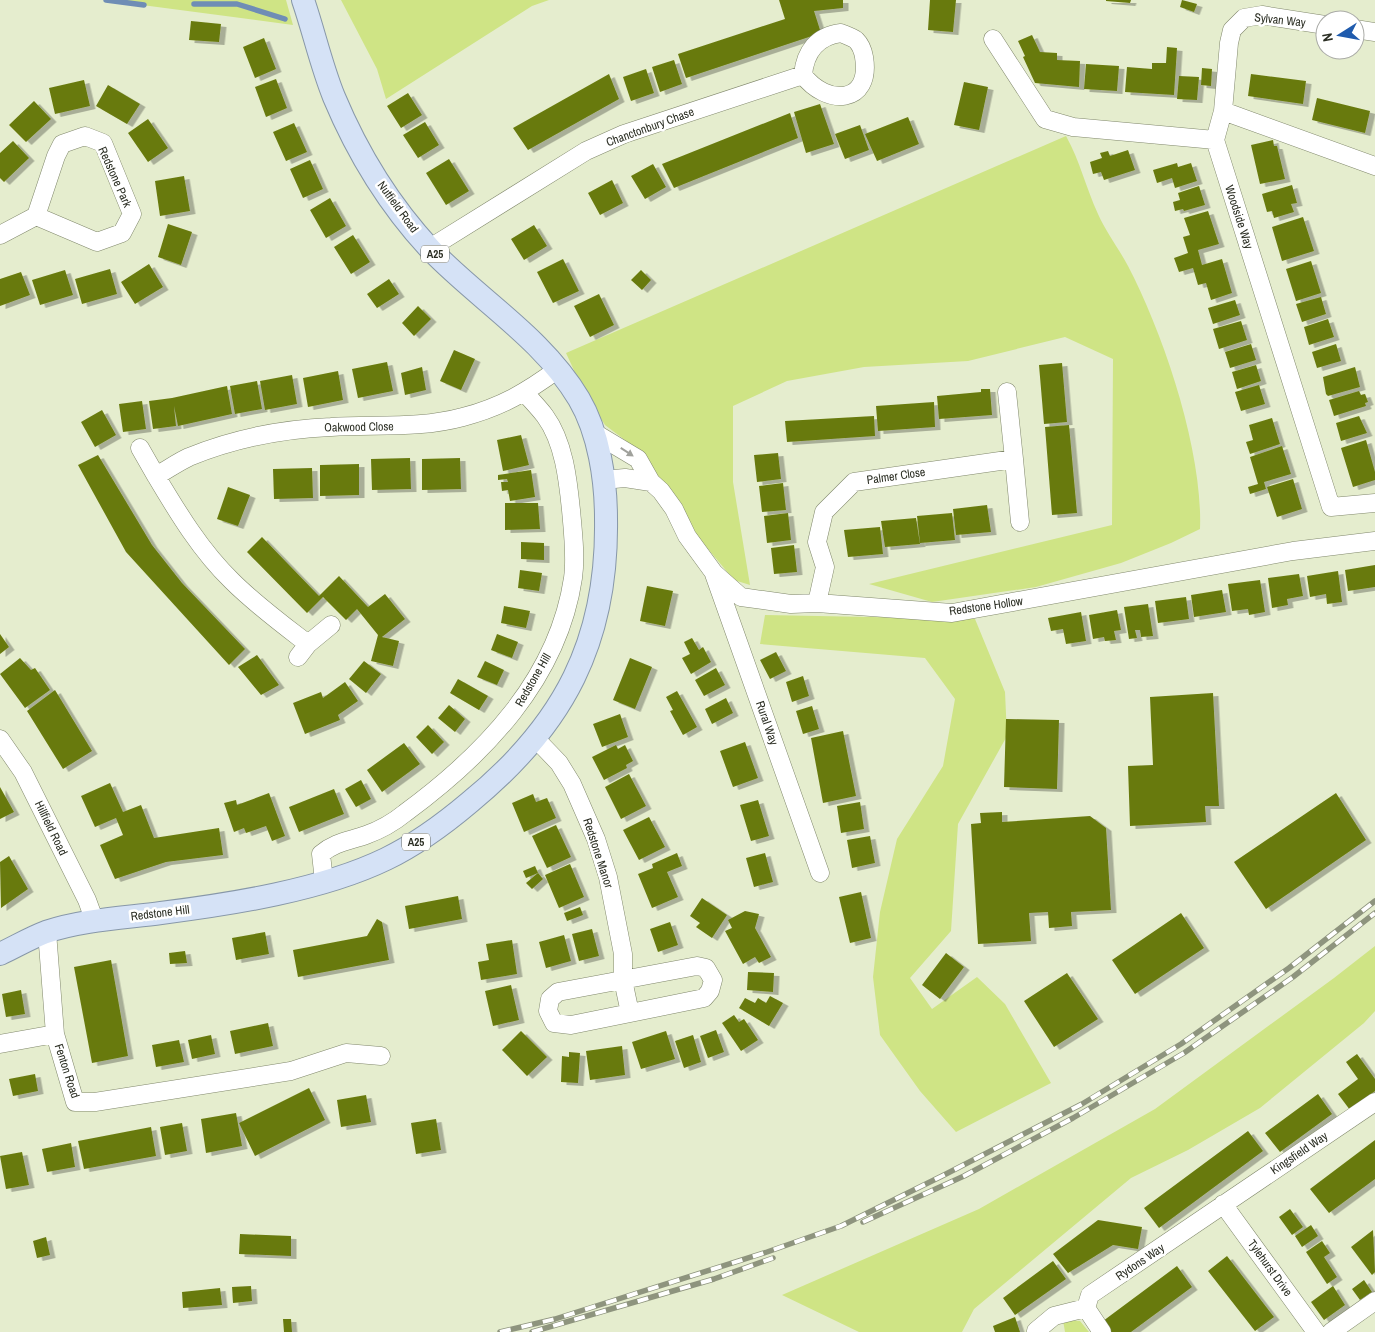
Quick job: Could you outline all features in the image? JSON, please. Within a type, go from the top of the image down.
[{"type":"main road","name":"Nutfield Road","points":[[303,0],[333,95],[350,131],[386,193],[430,248],[526,335],[558,369],[580,401],[592,432],[603,480]]},
{"type":"main road","name":"Redstone Hill","points":[[0,954],[47,932],[95,922],[241,902],[324,881],[385,860],[445,823],[500,778],[535,738],[571,686],[583,661],[604,586],[607,554],[603,480]]},
{"type":"street","name":"Sylvan Way","points":[[1215,140],[1223,111],[1229,43],[1237,23],[1252,15],[1262,15],[1315,23]]},
{"type":"street","points":[[993,39],[1045,119],[1073,127],[1215,140]]},
{"type":"street","name":"Chanctonbury Chase","points":[[430,248],[586,151],[624,134],[803,75]]},
{"type":"street","points":[[1223,111],[1375,166]]},
{"type":"street","name":"Redstone Park","points":[[85,136],[103,143],[132,214],[122,233],[97,242],[36,216],[56,156],[62,144],[85,136]]},
{"type":"street","name":"Woodside Way","points":[[1215,140],[1331,507],[1375,503]]},
{"type":"street","points":[[0,235],[36,216]]},
{"type":"street","name":"Oakwood Close","points":[[156,476],[189,457],[266,435],[331,427],[408,426],[440,422],[489,409],[525,393],[558,369]]},
{"type":"street","points":[[1007,392],[1020,522]]},
{"type":"street","name":"Redstone Hill","points":[[324,881],[321,854],[329,847],[366,835],[404,814],[462,764],[509,719],[541,671],[553,642],[566,608],[573,577],[573,534],[569,493],[561,450],[546,418],[525,393]]},
{"type":"street","name":"Redstone Hollow","points":[[592,432],[638,459],[651,482],[661,491],[674,509],[687,536],[714,573],[741,597],[791,604],[818,603],[952,612],[1293,551],[1375,541]]},
{"type":"street","points":[[140,448],[178,513],[230,580],[265,611],[303,651],[331,625]]},
{"type":"street","name":"Palmer Close","points":[[818,603],[825,567],[817,542],[824,512],[854,482],[1014,459]]},
{"type":"street","points":[[603,480],[625,478],[651,482]]},
{"type":"street","name":"Rural Way","points":[[714,573],[820,874]]},
{"type":"street","name":"Redstone Manor","points":[[535,738],[559,763],[572,784],[596,839],[608,877],[623,954],[623,980],[630,1013]]},
{"type":"street","name":"Hillfield Road","points":[[0,739],[23,772],[95,922]]},
{"type":"street","name":"Fenton Road","points":[[47,932],[55,1034],[75,1102],[95,1102],[291,1071],[346,1053],[381,1056]]},
{"type":"street","points":[[696,966],[706,968],[713,980],[710,991],[704,998],[630,1013],[561,1025],[554,1023],[548,1011],[550,999],[558,992],[696,966]]},
{"type":"street","points":[[0,1044],[55,1034]]},
{"type":"street","name":"Kingsfield Way","points":[[1224,1204],[1375,1102]]},
{"type":"street","name":"Rydons Way","points":[[1086,1308],[1090,1295],[1224,1204]]},
{"type":"street","name":"Tylehurst Drive","points":[[1224,1204],[1316,1332]]},
{"type":"street","points":[[1331,1332],[1375,1301]]},
{"type":"street","points":[[1036,1331],[1054,1316],[1086,1308],[1102,1332]]},
{"type":"green space","points":[[104,0],[286,0],[293,25]]},
{"type":"green space","points":[[341,0],[549,0],[532,6],[386,99],[377,69]]},
{"type":"green space","points":[[1066,136],[1098,214],[1142,294],[1179,394],[1195,465],[1200,529],[1121,563],[1036,587],[932,602],[869,584],[1112,525],[1113,359],[1065,337],[968,361],[864,367],[787,381],[733,406],[733,482],[750,585],[734,580],[682,518],[638,450],[605,425],[584,392],[566,353]]},
{"type":"green space","points":[[765,615],[975,619],[1005,692],[1007,736],[958,824],[951,931],[910,978],[932,1009],[977,977],[1005,1004],[1051,1083],[956,1132],[920,1091],[880,1035],[873,977],[880,912],[897,839],[943,766],[955,699],[925,658],[760,644]]},
{"type":"green space","points":[[1375,946],[1375,1011],[1364,1023],[1260,1108],[1188,1150],[1131,1178],[974,1309],[962,1332],[859,1332],[782,1295],[979,1209],[1155,1109]]},
{"type":"green space","points":[[1063,1320],[1080,1321],[1089,1332],[1065,1332]]},
{"type":"building","points":[[779,0],[843,0],[843,8],[814,11],[821,33],[686,78],[678,54],[785,19]]},
{"type":"building","points":[[930,0],[956,0],[953,32],[928,30]]},
{"type":"building","points":[[1106,0],[1131,0],[1130,3]]},
{"type":"building","points":[[1182,0],[1197,4],[1194,12],[1180,7]]},
{"type":"building","points":[[191,21],[221,24],[219,42],[189,40]]},
{"type":"building","points":[[1032,35],[1040,52],[1057,53],[1057,60],[1080,61],[1079,87],[1035,83],[1018,41]]},
{"type":"building","points":[[264,38],[276,69],[255,78],[243,47]]},
{"type":"building","points":[[1167,47],[1177,48],[1174,95],[1125,92],[1127,67],[1152,69],[1152,63],[1166,63]]},
{"type":"building","points":[[674,60],[682,84],[660,92],[652,67]]},
{"type":"building","points":[[1086,64],[1119,66],[1117,91],[1084,89]]},
{"type":"building","points":[[1202,68],[1212,69],[1211,86],[1201,85]]},
{"type":"building","points":[[646,69],[654,93],[631,101],[623,77]]},
{"type":"building","points":[[609,74],[619,99],[528,150],[513,128]]},
{"type":"building","points":[[1251,74],[1306,81],[1303,104],[1248,96]]},
{"type":"building","points":[[1179,76],[1199,77],[1197,100],[1177,99]]},
{"type":"building","points":[[276,79],[287,108],[266,117],[255,87]]},
{"type":"building","points":[[84,80],[90,106],[55,114],[49,88]]},
{"type":"building","points":[[964,82],[988,87],[979,130],[954,125]]},
{"type":"building","points":[[108,85],[140,104],[127,124],[96,106]]},
{"type":"building","points":[[408,93],[422,115],[401,128],[387,106]]},
{"type":"building","points":[[1317,98],[1370,111],[1365,133],[1312,120]]},
{"type":"building","points":[[34,101],[51,119],[26,142],[9,125]]},
{"type":"building","points":[[820,104],[834,144],[806,153],[794,112]]},
{"type":"building","points":[[790,113],[798,138],[674,188],[662,164]]},
{"type":"building","points":[[908,117],[919,144],[877,161],[865,134]]},
{"type":"building","points":[[148,119],[168,148],[148,162],[128,133]]},
{"type":"building","points":[[425,122],[439,145],[418,158],[403,135]]},
{"type":"building","points":[[294,123],[307,152],[286,161],[273,132]]},
{"type":"building","points":[[860,125],[869,150],[845,159],[835,134]]},
{"type":"building","points":[[1273,140],[1274,146],[1277,146],[1285,179],[1260,184],[1251,145]]},
{"type":"building","points":[[13,141],[29,158],[4,182],[0,178],[0,153]]},
{"type":"building","points":[[1128,150],[1135,170],[1104,180],[1101,172],[1093,174],[1090,162],[1102,158],[1100,153],[1108,151],[1110,156]]},
{"type":"building","points":[[449,159],[469,191],[446,205],[426,173]]},
{"type":"building","points":[[310,160],[323,189],[303,198],[290,169]]},
{"type":"building","points":[[1177,163],[1178,167],[1191,163],[1197,181],[1175,188],[1172,178],[1157,183],[1153,170]]},
{"type":"building","points":[[653,164],[666,187],[645,199],[631,176]]},
{"type":"building","points":[[184,176],[190,211],[160,216],[155,181]]},
{"type":"building","points":[[612,180],[623,203],[600,215],[588,193]]},
{"type":"building","points":[[1292,185],[1297,203],[1291,204],[1294,212],[1274,218],[1272,211],[1267,212],[1262,194]]},
{"type":"building","points":[[1199,186],[1205,205],[1184,211],[1183,209],[1175,211],[1173,202],[1180,200],[1178,193]]},
{"type":"building","points":[[330,198],[346,226],[326,238],[310,210]]},
{"type":"building","points":[[1208,211],[1219,244],[1198,250],[1202,265],[1222,259],[1232,293],[1211,300],[1206,283],[1198,285],[1193,268],[1179,272],[1174,258],[1188,253],[1183,237],[1190,235],[1184,218]]},
{"type":"building","points":[[1303,217],[1314,251],[1282,261],[1272,227]]},
{"type":"building","points":[[168,224],[192,232],[181,265],[158,257]]},
{"type":"building","points":[[534,225],[547,246],[524,260],[511,239]]},
{"type":"building","points":[[353,235],[370,262],[351,274],[334,247]]},
{"type":"building","points":[[563,259],[579,291],[553,303],[537,272]]},
{"type":"building","points":[[1311,261],[1321,293],[1296,301],[1286,269]]},
{"type":"building","points":[[149,264],[163,287],[135,304],[121,282]]},
{"type":"building","points":[[110,269],[117,294],[82,304],[75,279]]},
{"type":"building","points":[[65,270],[73,295],[40,305],[32,280]]},
{"type":"building","points":[[641,270],[651,280],[642,290],[631,280]]},
{"type":"building","points":[[21,272],[30,295],[0,306],[0,279]]},
{"type":"building","points":[[389,279],[399,294],[377,308],[367,294]]},
{"type":"building","points":[[599,294],[614,325],[590,337],[574,306]]},
{"type":"building","points":[[1321,297],[1326,314],[1302,322],[1296,304]]},
{"type":"building","points":[[1235,300],[1240,315],[1213,324],[1208,308]]},
{"type":"building","points":[[418,306],[431,319],[414,336],[402,323]]},
{"type":"building","points":[[1328,319],[1334,337],[1309,345],[1304,327]]},
{"type":"building","points":[[1241,321],[1247,340],[1219,349],[1213,329]]},
{"type":"building","points":[[1251,344],[1256,360],[1230,368],[1225,352]]},
{"type":"building","points":[[1336,344],[1341,361],[1317,368],[1312,352]]},
{"type":"building","points":[[454,350],[475,359],[461,390],[440,381]]},
{"type":"building","points":[[387,362],[393,391],[358,398],[352,369]]},
{"type":"building","points":[[1062,363],[1067,422],[1044,424],[1039,365]]},
{"type":"building","points":[[1256,365],[1261,381],[1237,389],[1232,372]]},
{"type":"building","points":[[422,367],[426,390],[405,395],[401,373]]},
{"type":"building","points":[[1355,367],[1360,387],[1328,396],[1326,394],[1323,377]]},
{"type":"building","points":[[338,371],[343,400],[308,407],[303,378]]},
{"type":"building","points":[[292,375],[297,404],[265,410],[260,381]]},
{"type":"building","points":[[257,381],[262,409],[235,414],[230,386]]},
{"type":"building","points":[[1259,385],[1265,404],[1241,411],[1235,392]]},
{"type":"building","points":[[227,386],[232,414],[178,426],[174,406],[176,426],[153,429],[149,401]]},
{"type":"building","points":[[981,389],[990,389],[992,415],[939,419],[937,396],[981,392]]},
{"type":"building","points":[[1359,391],[1361,395],[1365,394],[1368,402],[1365,403],[1366,406],[1334,416],[1329,400]]},
{"type":"building","points":[[142,401],[146,429],[123,432],[119,404]]},
{"type":"building","points":[[934,402],[935,427],[878,431],[876,406]]},
{"type":"building","points":[[102,410],[116,435],[95,447],[81,422]]},
{"type":"building","points":[[874,416],[875,436],[787,442],[785,421]]},
{"type":"building","points":[[1359,416],[1367,433],[1341,441],[1336,423]]},
{"type":"building","points":[[1272,418],[1280,444],[1250,454],[1246,442],[1253,440],[1249,425]]},
{"type":"building","points":[[1069,425],[1077,513],[1052,515],[1045,427]]},
{"type":"building","points":[[521,435],[529,465],[503,471],[497,440]]},
{"type":"building","points":[[1366,440],[1375,472],[1375,480],[1353,487],[1341,448]]},
{"type":"building","points":[[1282,446],[1291,474],[1264,482],[1266,489],[1250,494],[1248,487],[1258,484],[1250,457]]},
{"type":"building","points":[[778,453],[781,479],[757,482],[754,455]]},
{"type":"building","points":[[98,455],[152,545],[182,583],[245,649],[229,665],[126,552],[78,465]]},
{"type":"building","points":[[410,458],[411,489],[372,490],[371,459]]},
{"type":"building","points":[[460,458],[461,489],[422,490],[422,459]]},
{"type":"building","points":[[359,464],[359,495],[320,496],[320,465]]},
{"type":"building","points":[[312,468],[313,498],[274,499],[273,469]]},
{"type":"building","points":[[531,470],[535,497],[510,501],[508,490],[502,491],[501,482],[508,482],[507,479],[498,480],[498,475]]},
{"type":"building","points":[[1293,479],[1302,509],[1277,517],[1267,487]]},
{"type":"building","points":[[783,483],[786,510],[762,512],[759,486]]},
{"type":"building","points":[[228,487],[250,495],[238,526],[217,519]]},
{"type":"building","points":[[505,503],[538,503],[540,529],[505,530]]},
{"type":"building","points":[[987,505],[991,532],[956,535],[953,509]]},
{"type":"building","points":[[788,513],[791,540],[767,543],[764,516]]},
{"type":"building","points":[[952,513],[955,540],[920,543],[917,516]]},
{"type":"building","points":[[916,518],[920,544],[885,547],[881,521]]},
{"type":"building","points":[[880,527],[883,554],[848,557],[844,530]]},
{"type":"building","points":[[262,537],[319,596],[339,576],[368,607],[385,594],[405,619],[382,637],[399,641],[393,666],[371,661],[378,635],[357,609],[346,620],[323,597],[307,613],[247,552]]},
{"type":"building","points":[[521,542],[544,543],[544,560],[521,559]]},
{"type":"building","points":[[794,545],[797,572],[774,574],[771,548]]},
{"type":"building","points":[[1375,565],[1375,587],[1348,591],[1345,570]]},
{"type":"building","points":[[520,570],[542,573],[539,591],[518,588]]},
{"type":"building","points":[[1338,571],[1342,602],[1327,604],[1326,594],[1310,597],[1307,576]]},
{"type":"building","points":[[1299,574],[1303,596],[1287,599],[1288,605],[1272,608],[1268,578]]},
{"type":"building","points":[[1260,580],[1265,612],[1249,615],[1248,609],[1232,611],[1228,584]]},
{"type":"building","points":[[647,586],[673,591],[665,626],[640,621]]},
{"type":"building","points":[[1222,590],[1226,612],[1194,617],[1191,595]]},
{"type":"building","points":[[1186,597],[1189,619],[1158,623],[1155,601]]},
{"type":"building","points":[[1148,604],[1153,636],[1141,637],[1140,630],[1135,630],[1137,638],[1129,639],[1124,607]]},
{"type":"building","points":[[504,606],[530,611],[526,628],[501,623]]},
{"type":"building","points":[[1117,610],[1121,630],[1114,631],[1116,640],[1105,641],[1104,637],[1093,639],[1089,615]]},
{"type":"building","points":[[1081,612],[1086,641],[1066,644],[1063,629],[1051,631],[1048,618]]},
{"type":"building","points":[[0,634],[9,647],[0,654]]},
{"type":"building","points":[[497,634],[518,642],[512,658],[491,650]]},
{"type":"building","points":[[692,638],[699,650],[703,647],[711,662],[691,674],[682,658],[690,654],[684,642]]},
{"type":"building","points":[[776,652],[786,671],[770,679],[760,660]]},
{"type":"building","points":[[257,655],[279,685],[261,695],[238,667]]},
{"type":"building","points":[[20,658],[31,670],[35,668],[50,690],[25,708],[0,674]]},
{"type":"building","points":[[630,658],[652,667],[635,709],[613,700]]},
{"type":"building","points":[[364,661],[381,674],[366,693],[349,679]]},
{"type":"building","points":[[485,661],[504,670],[497,685],[477,677]]},
{"type":"building","points":[[716,668],[725,685],[704,696],[695,680]]},
{"type":"building","points":[[803,676],[809,696],[792,702],[786,682]]},
{"type":"building","points":[[458,679],[488,696],[479,710],[450,693]]},
{"type":"building","points":[[345,682],[358,701],[338,715],[340,720],[305,734],[293,703],[321,692],[323,698]]},
{"type":"building","points":[[55,690],[92,751],[63,769],[27,711]]},
{"type":"building","points":[[677,691],[697,727],[683,735],[670,711],[673,710],[666,697]]},
{"type":"building","points":[[1213,693],[1219,806],[1205,806],[1206,822],[1130,826],[1128,766],[1153,765],[1150,697]]},
{"type":"building","points":[[726,698],[733,713],[712,724],[705,709]]},
{"type":"building","points":[[449,705],[465,719],[455,732],[438,718]]},
{"type":"building","points":[[812,706],[819,729],[803,734],[796,711]]},
{"type":"building","points":[[620,714],[628,737],[602,747],[593,724]]},
{"type":"building","points":[[1006,719],[1059,720],[1057,789],[1004,787]]},
{"type":"building","points":[[428,725],[444,742],[432,754],[416,737]]},
{"type":"building","points":[[843,731],[856,796],[823,803],[811,738]]},
{"type":"building","points":[[745,742],[758,778],[733,787],[720,751]]},
{"type":"building","points":[[404,743],[420,764],[382,792],[367,770]]},
{"type":"building","points":[[616,745],[618,749],[625,745],[633,761],[626,765],[627,768],[604,780],[592,757]]},
{"type":"building","points":[[629,774],[646,806],[621,819],[605,787]]},
{"type":"building","points":[[361,780],[371,799],[356,807],[345,789]]},
{"type":"building","points":[[110,783],[123,812],[141,805],[154,838],[219,828],[223,855],[166,862],[115,879],[100,845],[123,835],[116,818],[95,827],[81,796]]},
{"type":"building","points":[[0,787],[14,812],[0,819]]},
{"type":"building","points":[[334,789],[344,814],[299,832],[289,807]]},
{"type":"building","points":[[269,793],[285,836],[272,841],[266,826],[246,833],[244,828],[234,832],[224,803],[236,800],[237,805]]},
{"type":"building","points":[[1336,793],[1366,840],[1266,909],[1234,862]]},
{"type":"building","points":[[533,794],[536,802],[547,798],[556,818],[524,832],[512,803]]},
{"type":"building","points":[[758,800],[769,836],[751,841],[740,805]]},
{"type":"building","points":[[860,802],[864,829],[841,833],[837,806]]},
{"type":"building","points":[[1002,812],[1002,822],[1090,816],[1106,828],[1111,910],[1071,912],[1072,926],[1049,928],[1048,912],[1029,913],[1031,941],[978,944],[971,824],[981,823],[980,813]]},
{"type":"building","points":[[649,817],[665,847],[639,860],[623,830]]},
{"type":"building","points":[[556,825],[571,857],[547,868],[532,836]]},
{"type":"building","points":[[870,836],[875,863],[852,868],[847,840]]},
{"type":"building","points":[[677,853],[682,866],[667,872],[678,897],[652,908],[638,874],[653,868],[652,864]]},
{"type":"building","points":[[765,853],[773,882],[754,887],[746,858]]},
{"type":"building","points":[[9,856],[28,889],[1,908],[0,862]]},
{"type":"building","points":[[570,864],[584,897],[559,908],[545,875]]},
{"type":"building","points":[[535,866],[538,873],[526,878],[523,871]]},
{"type":"building","points":[[538,873],[543,879],[532,889],[526,883]]},
{"type":"building","points":[[861,892],[871,938],[850,943],[839,897]]},
{"type":"building","points":[[458,896],[462,919],[409,929],[405,906]]},
{"type":"building","points":[[702,898],[727,915],[712,938],[696,927],[700,923],[690,916]]},
{"type":"building","points":[[580,907],[583,915],[567,921],[564,913]]},
{"type":"building","points":[[745,911],[759,914],[755,928],[771,957],[759,963],[755,957],[743,964],[725,931],[732,928],[728,920]]},
{"type":"building","points":[[1181,913],[1204,948],[1135,994],[1112,960]]},
{"type":"building","points":[[377,919],[382,922],[389,960],[298,977],[293,950],[367,936]]},
{"type":"building","points":[[670,922],[678,945],[658,952],[650,929]]},
{"type":"building","points":[[592,929],[599,956],[579,961],[572,934]]},
{"type":"building","points":[[265,932],[269,954],[236,960],[232,938]]},
{"type":"building","points":[[564,935],[571,961],[546,968],[539,942]]},
{"type":"building","points":[[512,940],[517,974],[481,980],[478,962],[489,960],[486,944]]},
{"type":"building","points":[[185,951],[187,963],[170,964],[169,953]]},
{"type":"building","points":[[946,953],[964,967],[940,999],[922,985]]},
{"type":"building","points":[[111,960],[128,1056],[92,1063],[74,967]]},
{"type":"building","points":[[748,972],[774,973],[773,992],[747,990]]},
{"type":"building","points":[[1067,973],[1098,1019],[1054,1047],[1024,1001]]},
{"type":"building","points":[[511,985],[519,1020],[493,1026],[485,991]]},
{"type":"building","points":[[21,990],[25,1014],[6,1017],[2,994]]},
{"type":"building","points":[[770,996],[783,1003],[769,1026],[739,1008],[745,998],[755,1003],[758,998],[766,1003]]},
{"type":"building","points":[[734,1015],[739,1022],[744,1019],[758,1040],[741,1051],[722,1023]]},
{"type":"building","points":[[268,1023],[273,1046],[235,1054],[230,1031]]},
{"type":"building","points":[[716,1030],[724,1052],[708,1058],[700,1036]]},
{"type":"building","points":[[521,1031],[547,1057],[527,1076],[502,1050]]},
{"type":"building","points":[[666,1031],[675,1059],[641,1069],[632,1042]]},
{"type":"building","points":[[211,1035],[215,1054],[192,1059],[188,1040]]},
{"type":"building","points":[[693,1035],[701,1062],[684,1068],[675,1041]]},
{"type":"building","points":[[179,1040],[184,1062],[156,1067],[152,1045]]},
{"type":"building","points":[[622,1046],[625,1075],[590,1080],[586,1051]]},
{"type":"building","points":[[569,1052],[580,1053],[578,1083],[561,1082],[562,1056],[569,1057]]},
{"type":"building","points":[[1357,1054],[1375,1079],[1375,1091],[1350,1110],[1338,1094],[1358,1079],[1346,1062]]},
{"type":"building","points":[[35,1074],[38,1091],[13,1096],[9,1079]]},
{"type":"building","points":[[309,1088],[325,1120],[255,1156],[239,1123]]},
{"type":"building","points":[[1318,1094],[1332,1114],[1280,1152],[1265,1133]]},
{"type":"building","points":[[366,1095],[371,1122],[341,1127],[337,1100]]},
{"type":"building","points":[[236,1113],[242,1146],[206,1153],[201,1119]]},
{"type":"building","points":[[436,1119],[441,1150],[416,1154],[411,1123]]},
{"type":"building","points":[[182,1123],[187,1151],[165,1155],[160,1127]]},
{"type":"building","points":[[151,1127],[156,1156],[84,1169],[78,1141]]},
{"type":"building","points":[[1248,1131],[1263,1151],[1159,1228],[1144,1208]]},
{"type":"building","points":[[1375,1140],[1375,1179],[1329,1213],[1310,1189]]},
{"type":"building","points":[[71,1143],[75,1167],[47,1172],[42,1149]]},
{"type":"building","points":[[22,1152],[29,1185],[6,1189],[0,1156]]},
{"type":"building","points":[[1290,1209],[1303,1227],[1292,1235],[1279,1217]]},
{"type":"building","points":[[1098,1220],[1142,1227],[1138,1249],[1113,1245],[1068,1273],[1053,1254]]},
{"type":"building","points":[[1311,1225],[1318,1236],[1302,1247],[1295,1236]]},
{"type":"building","points":[[1373,1230],[1375,1272],[1372,1275],[1351,1247]]},
{"type":"building","points":[[240,1234],[291,1236],[291,1256],[239,1254]]},
{"type":"building","points":[[46,1237],[50,1255],[37,1258],[33,1241]]},
{"type":"building","points":[[1322,1241],[1330,1253],[1324,1257],[1337,1277],[1327,1284],[1306,1252]]},
{"type":"building","points":[[1227,1256],[1274,1317],[1255,1331],[1208,1271]]},
{"type":"building","points":[[1053,1261],[1066,1279],[1015,1315],[1003,1298]]},
{"type":"building","points":[[1177,1266],[1192,1287],[1131,1332],[1105,1332],[1099,1324]]},
{"type":"building","points":[[1364,1280],[1372,1292],[1360,1300],[1352,1289]]},
{"type":"building","points":[[251,1286],[252,1301],[233,1303],[232,1287]]},
{"type":"building","points":[[1333,1286],[1345,1305],[1324,1320],[1311,1302]]},
{"type":"building","points":[[220,1288],[222,1305],[183,1308],[182,1292]]},
{"type":"building","points":[[1015,1317],[1020,1332],[995,1332],[993,1326]]},
{"type":"building","points":[[283,1319],[291,1319],[292,1332],[284,1332]]},
{"type":"waterway","points":[[106,0],[144,5]]},
{"type":"waterway","points":[[194,4],[237,4],[285,19]]},
{"type":"railway","points":[[500,1332],[555,1319],[767,1252],[841,1226],[1082,1104],[1181,1044],[1289,968],[1375,901]]},
{"type":"railway","points":[[863,1222],[964,1176],[1073,1118],[1184,1053],[1293,977],[1375,913]]},
{"type":"railway","points":[[532,1332],[714,1279],[773,1258]]}]
